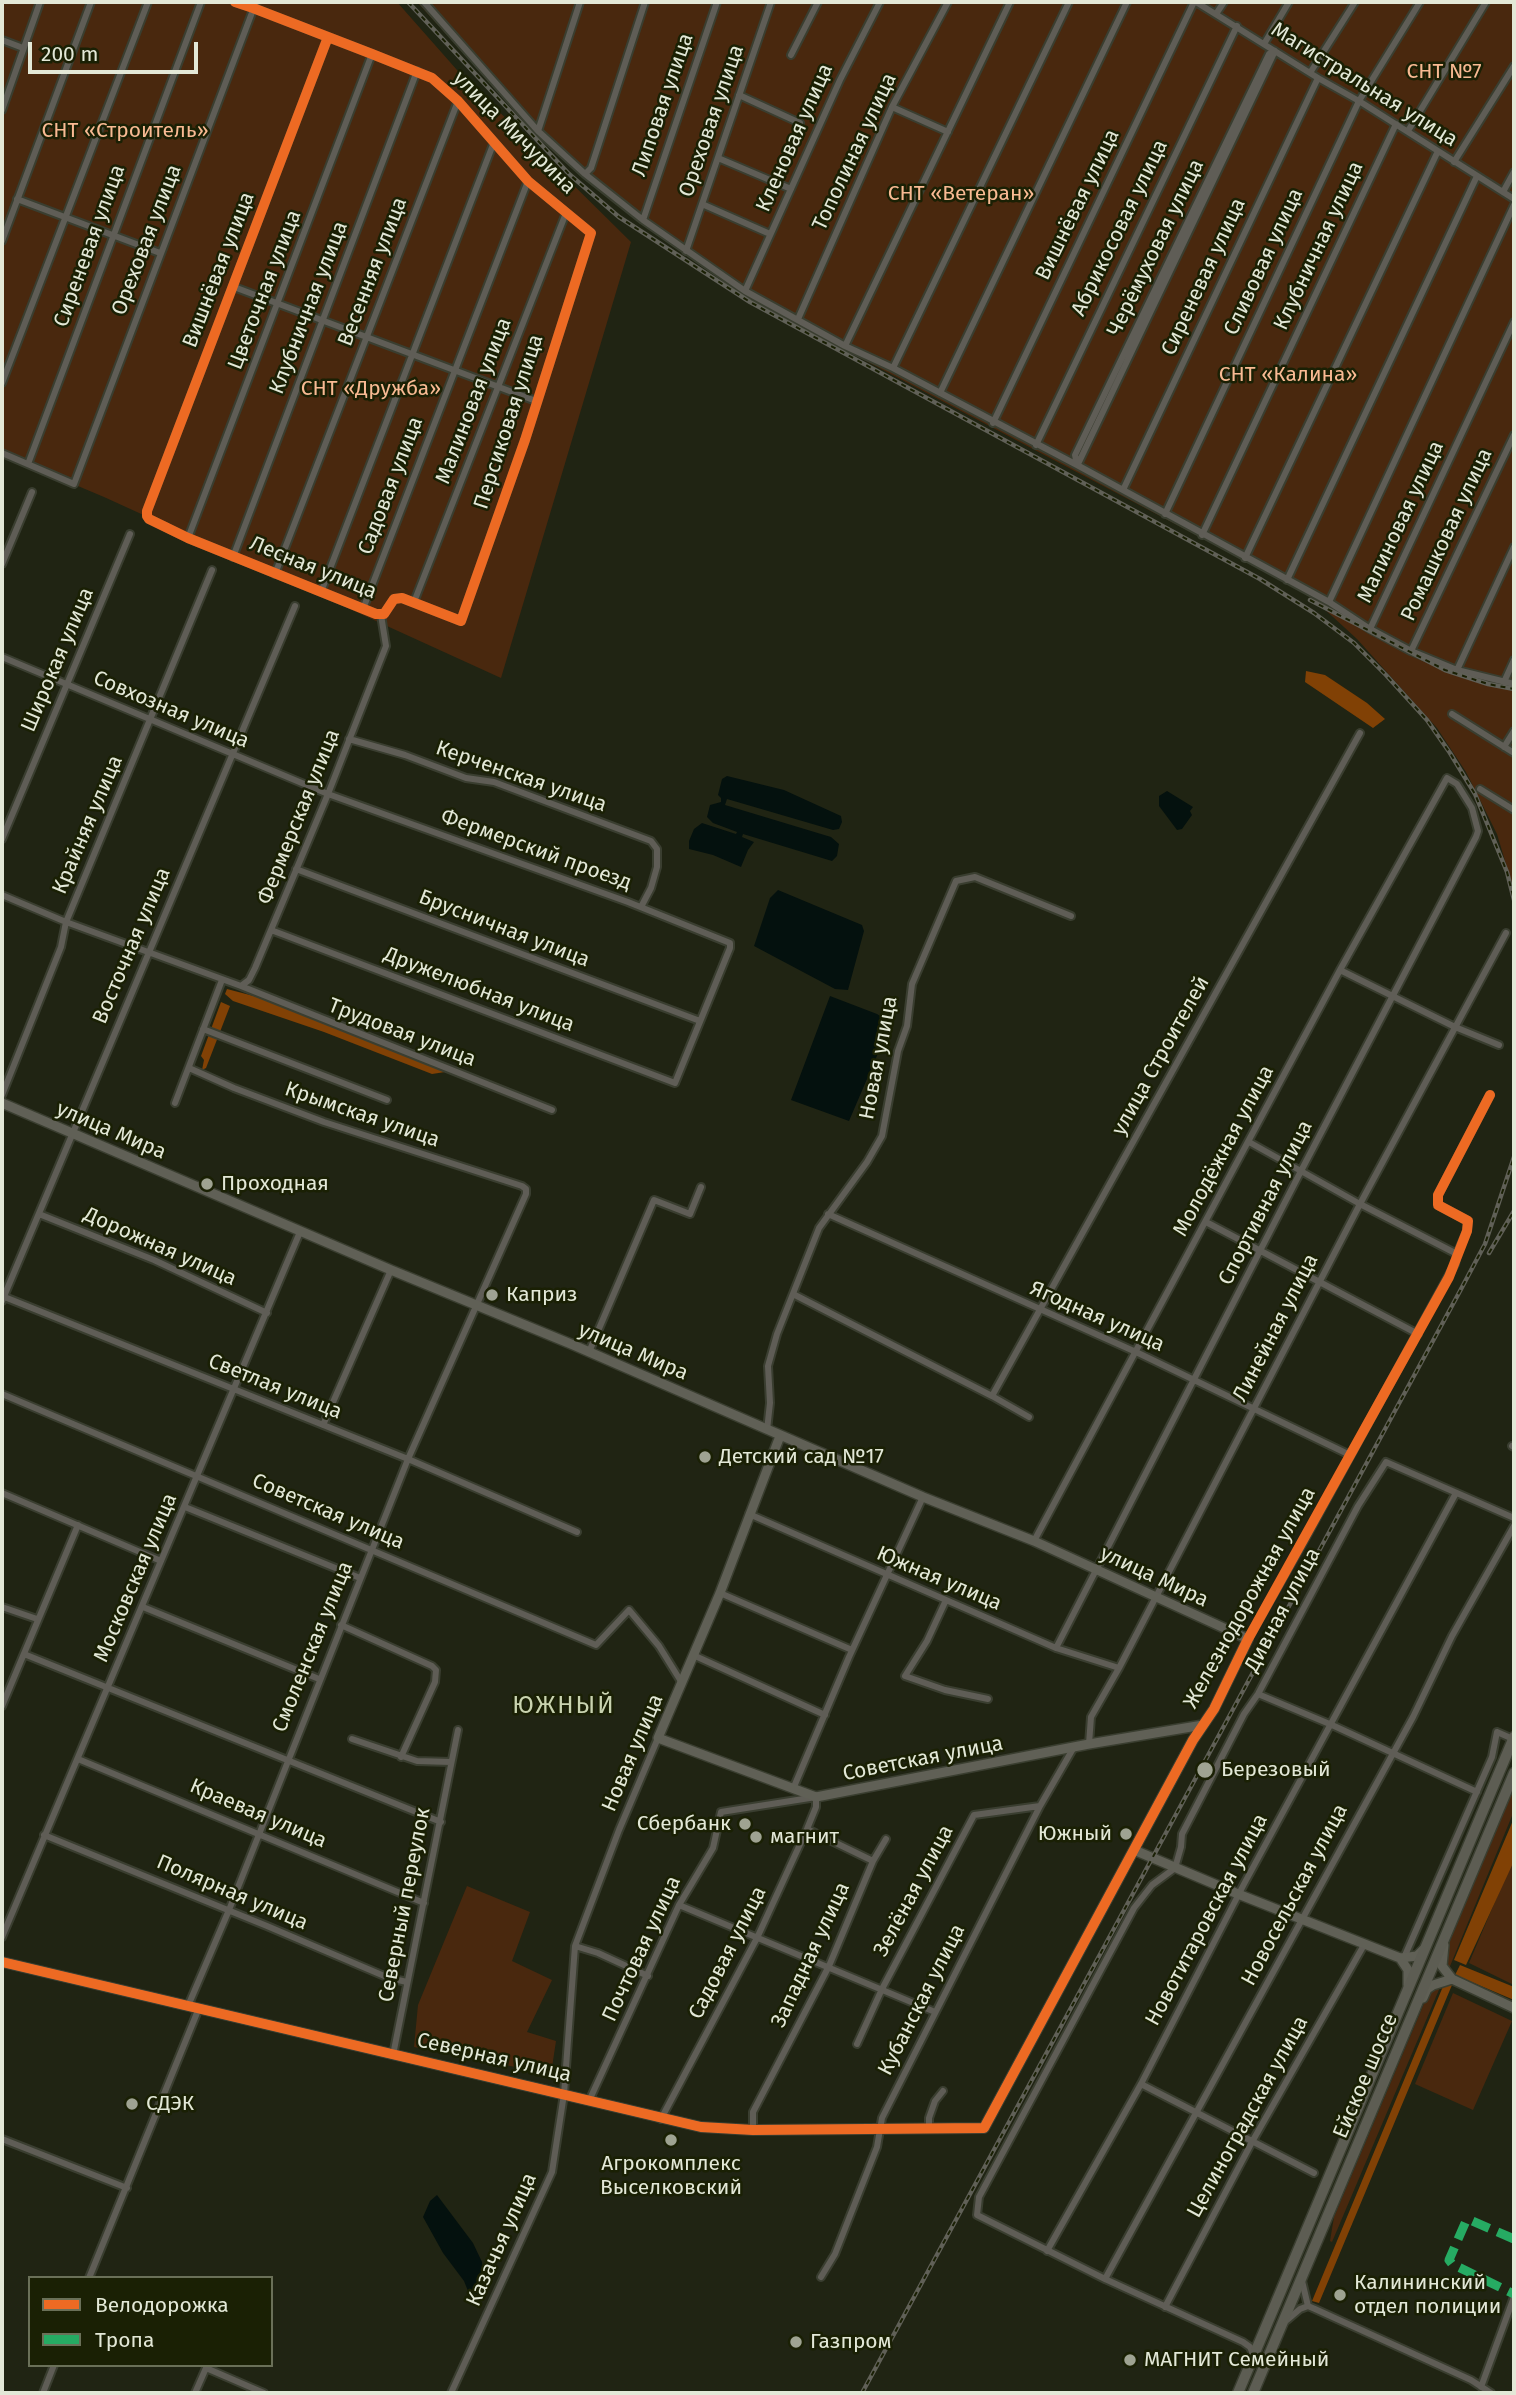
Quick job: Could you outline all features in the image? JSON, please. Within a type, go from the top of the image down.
[{"type":"main road","name":"Ейское шоссе","points":[[1238,2393],[1514,1738]]},
{"type":"main road","name":"Ейское шоссе","points":[[1252,2393],[1514,1773]]},
{"type":"street","points":[[2,110],[5,92],[38,2]]},
{"type":"street","points":[[2,241],[91,2]]},
{"type":"street","points":[[2,383],[148,2]]},
{"type":"street","name":"Сиреневая улица","points":[[28,464],[201,2]]},
{"type":"street","name":"улица Мичурина","points":[[235,2],[255,5],[432,78],[457,101],[528,181],[591,233]]},
{"type":"street","points":[[424,2],[538,131],[643,220],[745,291],[845,346],[1077,465],[1411,651],[1457,670],[1514,684]]},
{"type":"street","points":[[538,131],[580,2]]},
{"type":"street","points":[[586,174],[591,168],[645,2]]},
{"type":"street","name":"Липовая улица","points":[[643,220],[717,2]]},
{"type":"street","name":"Ореховая улица","points":[[686,251],[771,2]]},
{"type":"street","points":[[791,55],[818,2]]},
{"type":"street","name":"Кленовая улица","points":[[745,291],[840,80],[880,2]]},
{"type":"street","name":"Тополиная улица","points":[[798,319],[892,107],[948,2]]},
{"type":"street","points":[[845,346],[1010,2]]},
{"type":"street","points":[[892,368],[1069,2]]},
{"type":"street","points":[[940,393],[1127,2]]},
{"type":"street","name":"Магистральная улица","points":[[1195,2],[1408,131],[1514,199]]},
{"type":"street","name":"Вишнёвая улица","points":[[993,423],[1195,2]]},
{"type":"street","points":[[1216,14],[1223,2]]},
{"type":"street","points":[[1264,44],[1289,2]]},
{"type":"street","points":[[1310,73],[1355,2]]},
{"type":"street","name":"Сливовая улица","points":[[1165,514],[1359,101],[1420,2]]},
{"type":"street","points":[[1408,131],[1486,2]]},
{"type":"street","name":"Ореховая улица","points":[[28,464],[74,484],[255,5]]},
{"type":"street","name":"Абрикосовая улица","points":[[1036,445],[1237,26]]},
{"type":"street","name":"Вишнёвая улица","points":[[147,516],[146,512],[328,37]]},
{"type":"street","points":[[2,40],[23,48]]},
{"type":"street","points":[[1077,465],[1275,51]]},
{"type":"street","name":"Цветочная улица","points":[[188,538],[372,54]]},
{"type":"street","points":[[1454,162],[1514,66]]},
{"type":"street","name":"Клубничная улица","points":[[233,557],[417,71]]},
{"type":"street","name":"Сиреневая улица","points":[[1122,490],[1318,78]]},
{"type":"street","points":[[739,95],[800,123]]},
{"type":"street","name":"Весенняя улица","points":[[275,574],[457,101]]},
{"type":"street","points":[[892,107],[948,132]]},
{"type":"street","name":"Клубничная улица","points":[[1202,535],[1396,124]]},
{"type":"street","points":[[321,592],[494,142]]},
{"type":"street","points":[[1245,558],[1438,151]]},
{"type":"street","points":[[718,158],[791,189]]},
{"type":"street","points":[[1503,192],[1514,172]]},
{"type":"street","points":[[1287,580],[1477,176]]},
{"type":"street","name":"Садовая улица","points":[[363,608],[528,181]]},
{"type":"street","points":[[17,199],[160,253]]},
{"type":"street","points":[[702,204],[771,234]]},
{"type":"street","points":[[1329,603],[1514,205]]},
{"type":"street","name":"Малиновая улица","points":[[414,602],[566,213]]},
{"type":"street","name":"Персиковая улица","points":[[414,602],[461,621],[591,233]]},
{"type":"street","points":[[234,287],[536,401]]},
{"type":"street","name":"Малиновая улица","points":[[1370,629],[1514,322]]},
{"type":"street","name":"Ромашковая улица","points":[[1411,651],[1514,435]]},
{"type":"street","points":[[2,453],[28,464]]},
{"type":"street","points":[[2,564],[32,492]]},
{"type":"street","name":"Лесная улица","points":[[147,516],[188,538],[381,615],[394,599],[402,598],[414,602]]},
{"type":"street","name":"Широкая улица","points":[[2,839],[130,534]]},
{"type":"street","points":[[1457,670],[1514,547]]},
{"type":"street","name":"Крайняя улица","points":[[2,1095],[61,947],[66,922],[212,570]]},
{"type":"street","name":"Восточная улица","points":[[2,1298],[295,606]]},
{"type":"street","name":"Фермерская улица","points":[[240,986],[248,980],[271,930],[386,646],[381,615]]},
{"type":"street","name":"Совхозная улица","points":[[2,657],[328,794]]},
{"type":"street","points":[[1504,682],[1514,660]]},
{"type":"street","points":[[1452,714],[1514,753]]},
{"type":"street","points":[[1504,747],[1514,731]]},
{"type":"street","name":"улица Строителей","points":[[992,1396],[1360,733]]},
{"type":"street","name":"Керченская улица","points":[[349,739],[405,755],[466,778],[494,782],[651,841],[657,849],[657,867],[651,888],[640,907]]},
{"type":"street","name":"Молодёжная улица","points":[[1034,1541],[1340,970],[1447,778]]},
{"type":"street","name":"Спортивная улица","points":[[1056,1648],[1301,1171],[1466,859],[1478,831],[1472,808],[1464,793],[1457,784],[1447,778]]},
{"type":"street","points":[[1480,789],[1514,810]]},
{"type":"street","name":"Фермерский проезд","points":[[328,794],[640,907],[730,943],[700,1021]]},
{"type":"street","name":"Брусничная улица","points":[[296,869],[700,1021]]},
{"type":"street","name":"Новая улица","points":[[768,1430],[768,1366],[819,1228],[867,1162],[882,1136],[898,1051],[907,1026],[912,984],[956,881],[975,877],[1072,916]]},
{"type":"street","points":[[2,895],[66,922],[240,986]]},
{"type":"street","name":"Дружелюбная улица","points":[[271,930],[676,1083],[700,1021]]},
{"type":"street","name":"Линейная улица","points":[[1090,1744],[1091,1717],[1255,1409],[1360,1204],[1506,933]]},
{"type":"street","points":[[1340,970],[1455,1027],[1499,1045]]},
{"type":"street","points":[[175,1103],[203,1029],[226,981]]},
{"type":"street","name":"Трудовая улица","points":[[240,986],[552,1110]]},
{"type":"street","points":[[203,1029],[387,1100]]},
{"type":"street","name":"Крымская улица","points":[[189,1068],[324,1122],[526,1189]]},
{"type":"street","name":"Железнодорожная улица","points":[[984,2128],[1134,1850],[1214,1709],[1248,1639],[1452,1271],[1468,1231],[1468,1221],[1438,1205],[1438,1195],[1490,1095]]},
{"type":"street","name":"улица Мира","points":[[2,1103],[923,1497],[1034,1541],[1248,1639]]},
{"type":"street","points":[[1249,1142],[1457,1254]]},
{"type":"street","points":[[589,1352],[654,1200],[690,1214],[701,1187]]},
{"type":"street","name":"Смоленская улица","points":[[188,2006],[229,1910],[408,1459],[526,1189]]},
{"type":"street","name":"Дорожная улица","points":[[39,1214],[154,1260],[267,1313]]},
{"type":"street","name":"Ягодная улица","points":[[828,1214],[1136,1352],[1350,1455]]},
{"type":"street","points":[[1206,1222],[1418,1334]]},
{"type":"street","name":"Московская улица","points":[[2,1937],[300,1232]]},
{"type":"street","points":[[323,1425],[391,1270]]},
{"type":"street","points":[[793,1294],[1029,1417]]},
{"type":"street","name":"Светлая улица","points":[[2,1298],[408,1459],[577,1532]]},
{"type":"street","name":"Советская улица","points":[[2,1394],[596,1645],[629,1610],[659,1646],[682,1683]]},
{"type":"street","name":"Новая улица","points":[[564,2094],[575,1946],[619,1830],[720,1593],[780,1436]]},
{"type":"street","name":"Дивная улица","points":[[1175,1868],[1182,1834],[1244,1714],[1258,1694],[1358,1506],[1386,1462],[1456,1493]]},
{"type":"street","points":[[2,1493],[161,1561]]},
{"type":"street","points":[[1456,1493],[1514,1518]]},
{"type":"street","name":"Новотитаровская улица","points":[[1047,2250],[1141,2084],[1238,1895],[1456,1493]]},
{"type":"street","points":[[793,1789],[852,1650],[923,1497]]},
{"type":"street","points":[[184,1507],[360,1578]]},
{"type":"street","name":"Южная улица","points":[[749,1514],[1056,1648],[1119,1668]]},
{"type":"street","points":[[2,1706],[78,1525]]},
{"type":"street","name":"Новосельская улица","points":[[1105,2279],[1303,1920],[1413,1717],[1452,1636],[1514,1526]]},
{"type":"street","points":[[720,1593],[852,1650]]},
{"type":"street","points":[[946,1600],[927,1641],[905,1676],[945,1690],[988,1699]]},
{"type":"street","points":[[2,1607],[37,1619]]},
{"type":"street","points":[[143,1607],[319,1679]]},
{"type":"street","points":[[341,1625],[421,1660],[436,1670],[435,1682],[401,1757]]},
{"type":"street","points":[[24,1654],[441,1822]]},
{"type":"street","points":[[693,1655],[825,1715]]},
{"type":"street","points":[[1258,1694],[1478,1792]]},
{"type":"street","name":"Советская улица","points":[[658,1738],[816,1797],[1203,1725]]},
{"type":"street","name":"Северный переулок","points":[[393,2055],[458,1730]]},
{"type":"street","points":[[1408,1991],[1408,1970],[1403,1955],[1478,1792],[1492,1757],[1497,1732],[1514,1738]]},
{"type":"street","points":[[352,1739],[418,1761],[451,1762]]},
{"type":"street","name":"Кубанская улица","points":[[821,2277],[835,2254],[877,2147],[882,2118],[1040,1806],[1074,1747]]},
{"type":"street","name":"Краевая улица","points":[[78,1759],[424,1903]]},
{"type":"street","name":"Садовая улица","points":[[661,2119],[757,1938],[807,1829],[816,1807],[816,1797]]},
{"type":"street","name":"Почтовая улица","points":[[589,2101],[679,1905],[713,1848],[721,1812],[816,1797]]},
{"type":"street","name":"Зелёная улица","points":[[858,2045],[882,1989],[974,1815],[1040,1806]]},
{"type":"street","points":[[807,1829],[873,1861]]},
{"type":"street","name":"Полярная улица","points":[[44,1835],[388,1978],[407,1982]]},
{"type":"street","name":"Западная улица","points":[[753,2130],[753,2112],[829,1966],[873,1861],[886,1839]]},
{"type":"street","points":[[1134,1850],[1364,1945],[1417,1956],[1434,1930]]},
{"type":"street","points":[[1175,1868],[1152,1885],[1134,1909],[986,2180],[979,2197],[977,2215],[1105,2279],[1243,2342],[1250,2347],[1254,2356]]},
{"type":"street","points":[[679,1905],[935,2012]]},
{"type":"street","points":[[1443,1943],[1442,1966],[1452,1979],[1514,2008]]},
{"type":"street","name":"Целиноградская улица","points":[[1164,2307],[1252,2142],[1364,1945]]},
{"type":"street","points":[[575,1946],[598,1953],[648,1976]]},
{"type":"street","name":"Северная улица","points":[[2,1962],[701,2127],[753,2130],[984,2128]]},
{"type":"street","points":[[1412,2017],[1416,2015],[1427,1989],[1438,1982],[1452,1979]]},
{"type":"street","points":[[90,2276],[199,2008]]},
{"type":"street","points":[[1141,2084],[1314,2173]]},
{"type":"street","points":[[929,2128],[929,2118],[935,2101],[943,2091]]},
{"type":"street","name":"Казачья улица","points":[[451,2393],[551,2177],[564,2094]]},
{"type":"street","points":[[2,2139],[127,2188]]},
{"type":"street","points":[[1302,2277],[1303,2293],[1308,2306],[1433,2362],[1491,2393]]},
{"type":"street","points":[[1481,2386],[1514,2297]]},
{"type":"street","points":[[1274,2343],[1279,2338],[1287,2318],[1308,2306]]},
{"type":"street","points":[[1243,2342],[1262,2336]]},
{"type":"street","points":[[43,2393],[53,2367]]},
{"type":"street","points":[[195,2393],[206,2368],[264,2393]]},
{"type":"green space","name":"СНТ «Дружба»","points":[[2,2],[397,2],[457,70],[631,242],[501,678],[104,497],[2,454]]},
{"type":"green space","points":[[417,2],[1514,2],[1514,891],[1497,834],[1466,772],[1437,728],[1357,639],[1308,594],[832,343],[716,276],[555,153]]},
{"type":"green space","points":[[1514,1787],[1514,1811],[1448,1971],[1444,1964],[1447,1948]]},
{"type":"green space","points":[[1514,1857],[1514,1985],[1469,1963]]},
{"type":"green space","points":[[467,1886],[530,1912],[512,1961],[552,1980],[527,2032],[556,2041],[551,2074],[414,2047],[418,2005]]},
{"type":"green space","points":[[1441,1985],[1332,2242],[1334,2217],[1428,1994]]},
{"type":"green space","points":[[1453,1993],[1512,2021],[1473,2110],[1415,2084]]},
{"type":"shaded area","points":[[1306,671],[1325,675],[1367,703],[1385,719],[1373,728],[1305,682]]},
{"type":"shaded area","points":[[727,776],[784,790],[841,816],[839,829],[833,830],[727,799],[725,805],[831,837],[839,844],[837,856],[832,861],[743,834],[742,837],[754,842],[741,867],[713,855],[689,849],[694,829],[702,823],[736,834],[737,832],[713,823],[707,817],[710,805],[721,802],[718,795],[722,779]]},
{"type":"shaded area","points":[[1167,791],[1193,807],[1190,811],[1192,815],[1182,829],[1177,830],[1159,806],[1159,796]]},
{"type":"shaded area","points":[[778,890],[862,925],[864,931],[848,990],[835,989],[754,946],[770,898]]},
{"type":"shaded area","points":[[227,989],[265,999],[431,1064],[445,1072],[432,1074],[324,1032],[233,1001],[225,994]]},
{"type":"shaded area","points":[[830,996],[877,1014],[891,1023],[849,1121],[791,1100]]},
{"type":"shaded area","points":[[221,1002],[230,1006],[206,1068],[202,1070],[204,1060],[201,1056]]},
{"type":"shaded area","points":[[1514,1818],[1514,1861],[1466,1965],[1454,1960]]},
{"type":"shaded area","points":[[1460,1965],[1514,1987],[1514,2000],[1455,1975]]},
{"type":"shaded area","points":[[1444,1984],[1452,1985],[1319,2303],[1312,2301]]},
{"type":"shaded area","points":[[437,2195],[473,2243],[482,2262],[479,2295],[468,2291],[423,2217],[430,2201]]},
{"type":"railway","points":[[408,2],[569,174],[619,217],[750,302],[1260,579],[1314,613],[1354,643],[1427,720],[1450,753],[1475,794],[1507,872],[1514,900]]},
{"type":"railway","points":[[1310,600],[1445,670],[1514,689]]},
{"type":"railway","points":[[862,2393],[1485,1244],[1514,1157]]},
{"type":"railway","points":[[1489,1253],[1514,1211]]},
{"type":"marked path","points":[[1514,2239],[1470,2220],[1466,2221],[1449,2260],[1452,2264],[1514,2294]]},
{"type":"cycle path","points":[[235,2],[253,8],[372,54],[432,78],[458,101],[528,181],[591,233],[525,440],[461,621],[402,598],[394,599],[384,614],[376,614],[188,538],[147,516],[328,37]]},
{"type":"cycle path","points":[[2,1962],[701,2127],[753,2130],[984,2128],[1193,1740],[1214,1709],[1248,1639],[1449,1277],[1467,1231],[1468,1221],[1438,1205],[1438,1195],[1490,1095]]},
{"type":"place","name":"Проходная","points":[[207,1184]]},
{"type":"place","name":"Каприз","points":[[492,1295]]},
{"type":"place","name":"Детский сад №17","points":[[705,1457]]},
{"type":"place","name":"Березовый","points":[[1205,1770]]},
{"type":"place","name":"Сбербанк","points":[[745,1824]]},
{"type":"place","name":"Южный","points":[[1126,1834]]},
{"type":"place","name":"магнит","points":[[756,1837]]},
{"type":"place","name":"СДЭК","points":[[132,2104]]},
{"type":"place","name":"Агрокомплекс Выселковский","points":[[671,2140]]},
{"type":"place","name":"Калининский отдел полиции","points":[[1340,2295]]},
{"type":"place","name":"Газпром","points":[[796,2342]]},
{"type":"place","name":"МАГНИТ Семейный","points":[[1130,2360]]},
{"type":"district","name":"ЮЖНЫЙ","points":[[564,1706]]},
{"type":"park label","name":"СНТ №7","points":[[1444,72]]},
{"type":"park label","name":"СНТ «Строитель»","points":[[125,131]]},
{"type":"park label","name":"СНТ «Ветеран»","points":[[961,194]]},
{"type":"park label","name":"СНТ «Калина»","points":[[1288,375]]}]
